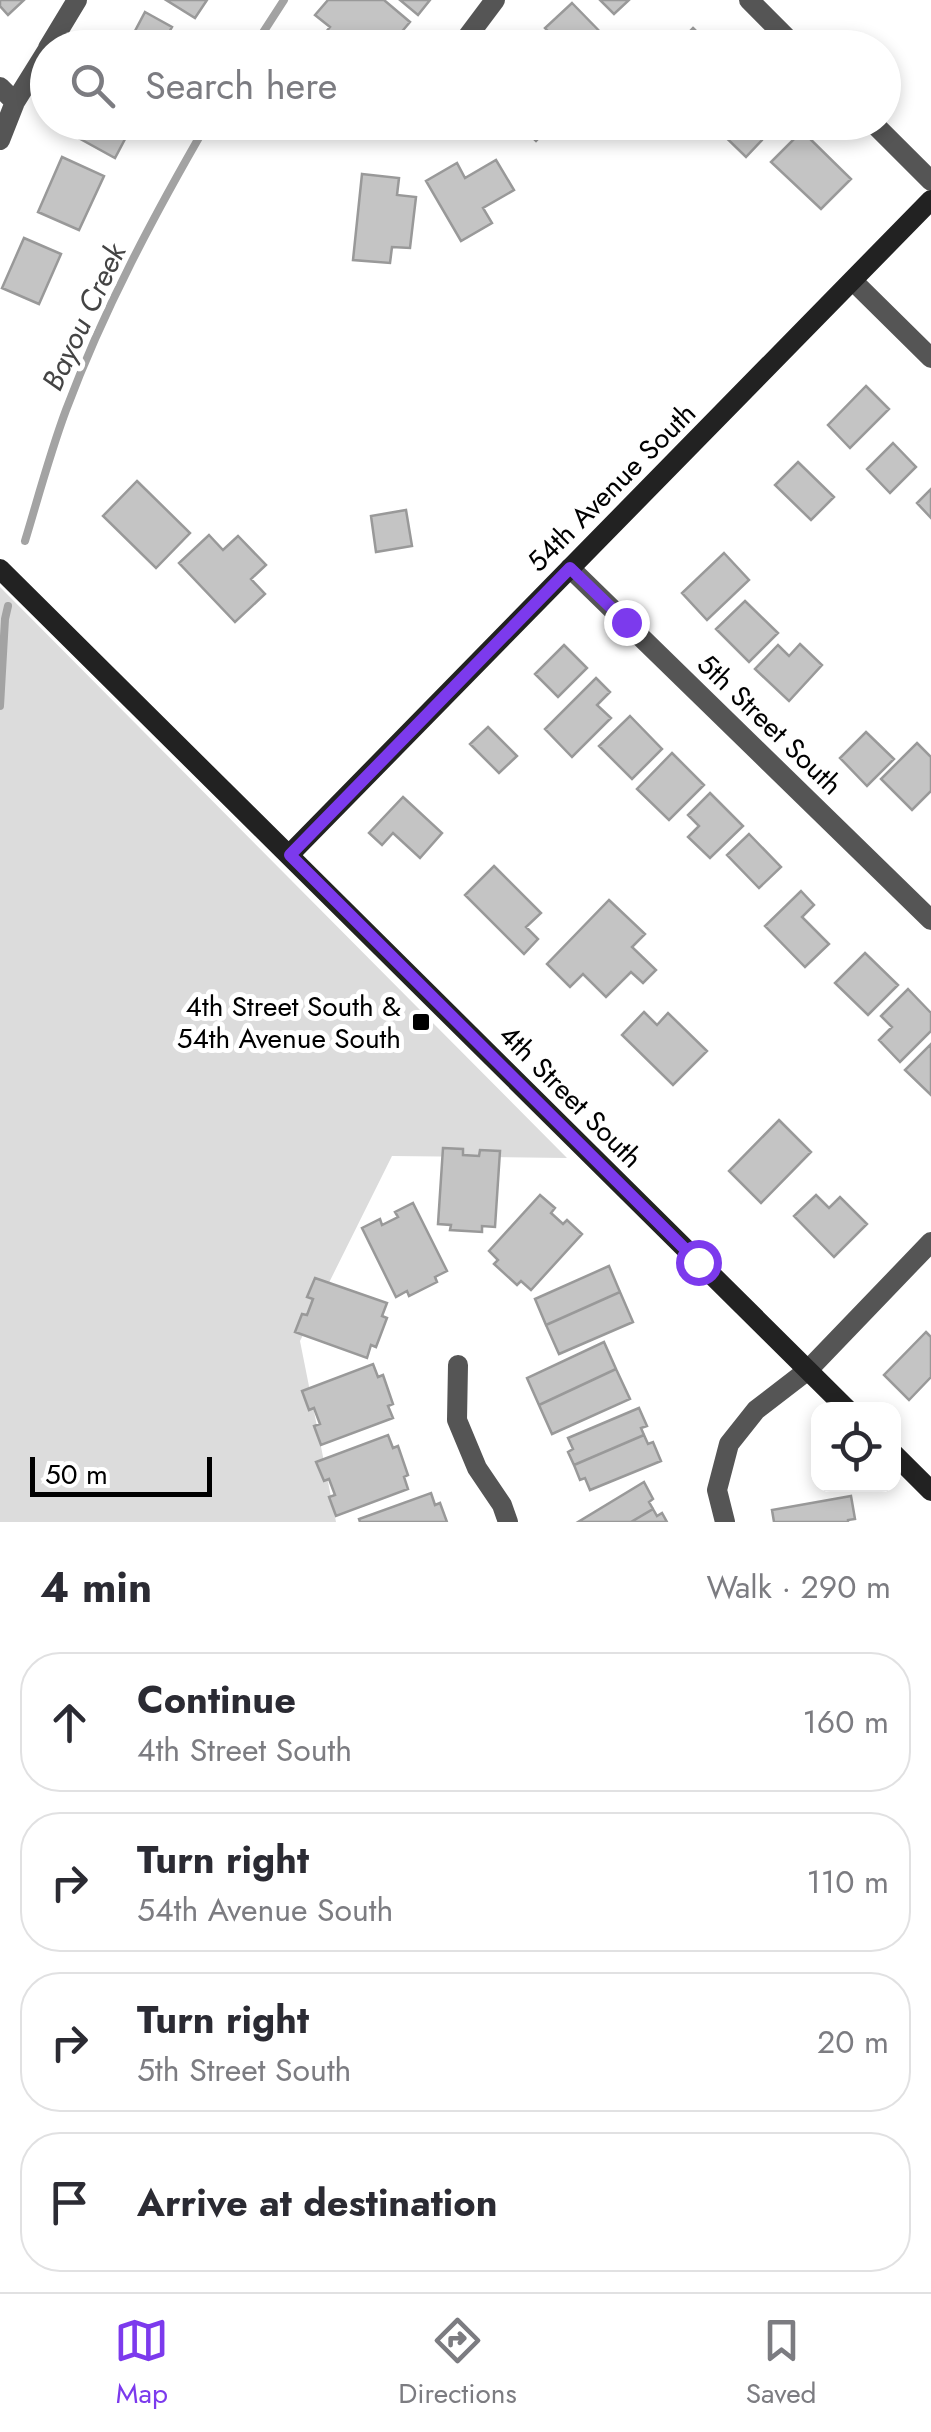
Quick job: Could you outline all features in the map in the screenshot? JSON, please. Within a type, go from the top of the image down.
[{"type":"street","points":[[59,30],[78,0]]},
{"type":"street","points":[[473,30],[495,0]]},
{"type":"street","points":[[749,0],[779,30]]},
{"type":"street","points":[[0,140],[8,94],[30,69]]},
{"type":"street","points":[[890,140],[931,181]]},
{"type":"street","name":"54th Avenue South","points":[[290,855],[931,200]]},
{"type":"street","points":[[852,281],[931,358]]},
{"type":"street","name":"5th Street South","points":[[570,568],[931,920]]},
{"type":"street","name":"4th Street South","points":[[0,569],[840,1402]]},
{"type":"street","points":[[725,1522],[716,1490],[729,1444],[756,1410],[808,1370],[931,1242]]},
{"type":"street","points":[[458,1366],[457,1420],[477,1468],[502,1505],[508,1522]]},
{"type":"street","points":[[901,1461],[931,1491]]},
{"type":"shaded area","points":[[0,587],[567,1158],[392,1156],[300,1341],[336,1522],[0,1522]]},
{"type":"building","points":[[0,0],[24,0],[8,15]]},
{"type":"building","points":[[166,0],[207,0],[195,18]]},
{"type":"building","points":[[328,0],[384,0],[410,22],[403,30],[328,30],[330,27],[315,15]]},
{"type":"building","points":[[400,0],[430,0],[418,15]]},
{"type":"building","points":[[600,0],[629,0],[614,14]]},
{"type":"building","points":[[572,3],[598,30],[547,30]]},
{"type":"building","points":[[145,12],[172,27],[170,30],[136,30]]},
{"type":"building","points":[[82,140],[124,140],[115,158]]},
{"type":"building","points":[[729,140],[762,140],[746,157]]},
{"type":"building","points":[[793,140],[811,140],[851,179],[821,209],[771,162]]},
{"type":"building","points":[[62,157],[104,176],[79,230],[38,212]]},
{"type":"building","points":[[496,160],[514,190],[483,208],[492,223],[461,241],[426,181],[457,163],[465,178]]},
{"type":"building","points":[[362,174],[399,178],[397,195],[416,197],[410,248],[392,247],[390,263],[353,260]]},
{"type":"building","points":[[24,238],[61,254],[39,304],[2,288]]},
{"type":"building","points":[[866,386],[889,409],[850,448],[828,425]]},
{"type":"building","points":[[893,443],[916,467],[890,493],[867,469]]},
{"type":"building","points":[[798,462],[834,497],[811,520],[775,485]]},
{"type":"building","points":[[137,481],[190,533],[156,568],[103,516]]},
{"type":"building","points":[[931,489],[931,518],[917,503]]},
{"type":"building","points":[[406,510],[412,546],[376,552],[371,516]]},
{"type":"building","points":[[209,535],[223,550],[238,536],[266,565],[251,579],[265,594],[235,622],[179,563]]},
{"type":"building","points":[[724,553],[749,580],[707,620],[682,593]]},
{"type":"building","points":[[745,601],[778,633],[749,662],[716,629]]},
{"type":"building","points":[[800,644],[822,665],[789,701],[755,669],[778,645],[789,656]]},
{"type":"building","points":[[564,645],[587,668],[558,697],[535,674]]},
{"type":"building","points":[[596,678],[610,692],[597,705],[611,718],[572,757],[545,729]]},
{"type":"building","points":[[630,716],[662,749],[632,779],[599,746]]},
{"type":"building","points":[[488,727],[517,756],[499,773],[470,744]]},
{"type":"building","points":[[866,732],[894,759],[867,786],[840,758]]},
{"type":"building","points":[[917,743],[931,757],[931,791],[912,810],[881,779]]},
{"type":"building","points":[[672,753],[704,785],[669,820],[637,789]]},
{"type":"building","points":[[710,793],[743,826],[710,858],[688,837],[699,826],[688,815]]},
{"type":"building","points":[[403,797],[442,833],[420,858],[393,833],[382,845],[369,833]]},
{"type":"building","points":[[749,834],[781,867],[759,888],[727,855]]},
{"type":"building","points":[[494,866],[541,913],[526,927],[538,939],[524,954],[465,895]]},
{"type":"building","points":[[801,891],[814,905],[802,917],[829,944],[805,967],[765,926]]},
{"type":"building","points":[[609,900],[645,934],[632,947],[656,970],[643,983],[631,972],[606,997],[583,974],[570,987],[547,964]]},
{"type":"building","points":[[865,953],[898,985],[868,1015],[835,983]]},
{"type":"building","points":[[908,989],[931,1013],[931,1031],[900,1062],[879,1040],[892,1027],[881,1016]]},
{"type":"building","points":[[644,1012],[657,1025],[668,1013],[707,1051],[673,1085],[622,1035]]},
{"type":"building","points":[[931,1044],[931,1095],[905,1070]]},
{"type":"building","points":[[779,1120],[811,1152],[761,1203],[729,1171]]},
{"type":"building","points":[[443,1148],[463,1149],[463,1155],[479,1156],[480,1150],[500,1151],[495,1227],[482,1226],[482,1232],[450,1230],[451,1225],[438,1224]]},
{"type":"building","points":[[540,1195],[555,1208],[551,1213],[563,1224],[567,1220],[582,1234],[531,1290],[521,1281],[517,1285],[494,1264],[498,1260],[489,1251]]},
{"type":"building","points":[[816,1195],[829,1208],[840,1197],[867,1224],[834,1257],[794,1216]]},
{"type":"building","points":[[413,1203],[447,1271],[435,1277],[437,1282],[409,1296],[407,1291],[396,1297],[362,1228],[380,1219],[382,1225],[398,1217],[395,1212]]},
{"type":"building","points":[[609,1266],[620,1292],[546,1325],[535,1299]]},
{"type":"building","points":[[315,1278],[387,1303],[382,1316],[387,1318],[376,1347],[371,1345],[367,1358],[295,1332],[313,1299],[307,1297]]},
{"type":"building","points":[[620,1292],[633,1322],[559,1354],[546,1325]]},
{"type":"building","points":[[926,1332],[931,1337],[931,1377],[909,1400],[884,1375]]},
{"type":"building","points":[[604,1342],[616,1369],[539,1405],[527,1378]]},
{"type":"building","points":[[373,1364],[378,1377],[383,1375],[393,1404],[388,1406],[393,1418],[321,1445],[314,1426],[320,1424],[302,1391]]},
{"type":"building","points":[[616,1369],[630,1399],[552,1434],[539,1405]]},
{"type":"building","points":[[639,1408],[647,1426],[641,1428],[644,1435],[574,1465],[568,1452],[573,1449],[568,1438]]},
{"type":"building","points":[[388,1435],[393,1448],[398,1446],[408,1475],[404,1477],[408,1489],[336,1516],[329,1497],[335,1495],[316,1462]]},
{"type":"building","points":[[644,1435],[648,1444],[653,1442],[661,1461],[590,1490],[585,1478],[580,1480],[574,1465]]},
{"type":"building","points":[[644,1482],[653,1499],[649,1502],[653,1509],[631,1522],[578,1522]]},
{"type":"building","points":[[431,1493],[435,1505],[440,1503],[447,1522],[360,1522],[359,1519]]},
{"type":"building","points":[[851,1496],[855,1519],[848,1522],[774,1522],[772,1510]]},
{"type":"building","points":[[653,1509],[657,1516],[662,1513],[667,1522],[631,1522]]},
{"type":"waterway","name":"Bayou Creek","points":[[265,30],[284,0]]},
{"type":"waterway","name":"Bayou Creek","points":[[25,541],[81,372],[149,227],[198,140]]},
{"type":"waterway","name":"Bayou Creek","points":[[0,706],[8,606]]},
{"type":"place","name":"4th Street South & 54th Avenue South","points":[[421,1022]]},
{"type":"route","points":[[626,622],[570,568],[290,855],[698,1262]]}]
